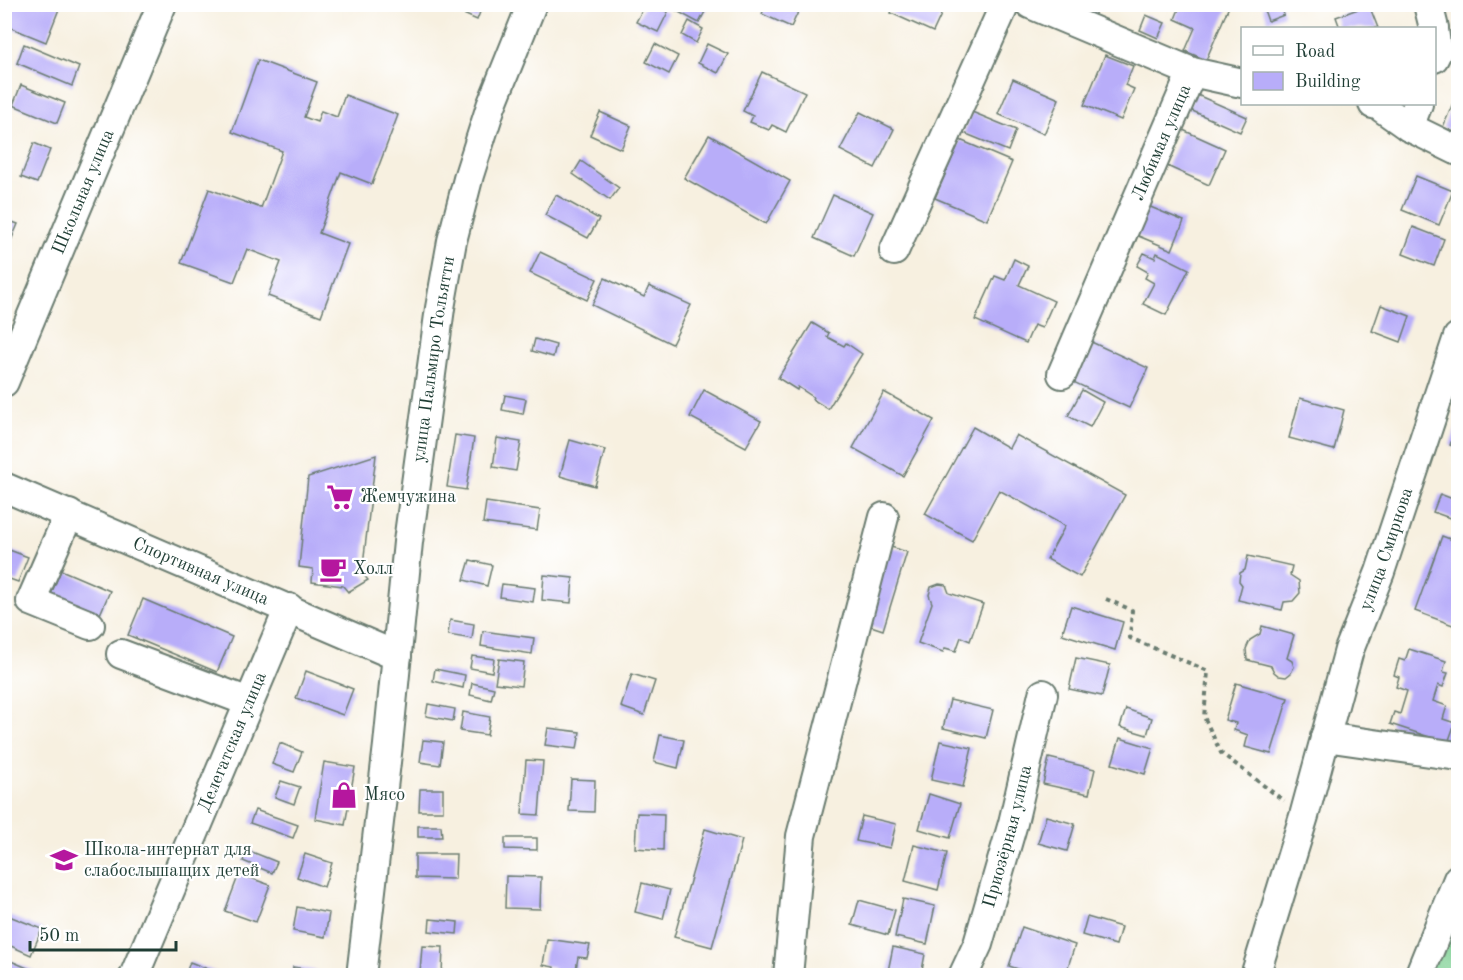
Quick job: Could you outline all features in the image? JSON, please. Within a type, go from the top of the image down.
[{"type":"street","name":"Школьная улица","points":[[4,382],[162,4]]},
{"type":"street","name":"улица Пальмиро Тольятти","points":[[361,975],[388,745],[408,542],[440,308],[452,241],[469,175],[491,106],[532,4]]},
{"type":"street","points":[[894,251],[1005,4]]},
{"type":"street","name":"Любимая улица","points":[[1030,4],[1191,72],[1062,374]]},
{"type":"street","points":[[1428,4],[1434,27]]},
{"type":"street","points":[[1191,72],[1241,83]]},
{"type":"street","points":[[1378,105],[1413,115],[1458,151]]},
{"type":"street","name":"улица Смирнова","points":[[1255,975],[1304,816],[1349,650],[1380,572],[1458,337]]},
{"type":"street","name":"Спортивная улица","points":[[4,487],[397,656]]},
{"type":"street","points":[[69,514],[32,600],[90,625]]},
{"type":"street","points":[[788,975],[801,836],[884,517]]},
{"type":"street","name":"Делегатская улица","points":[[134,975],[289,608]]},
{"type":"street","points":[[121,654],[249,702]]},
{"type":"street","name":"Приозёрная улица","points":[[963,975],[978,944],[1013,823],[1043,693]]},
{"type":"street","points":[[1321,750],[1458,756]]},
{"type":"street","points":[[1419,975],[1458,879]]},
{"type":"path","points":[[1106,599],[1132,610],[1130,638],[1208,672],[1204,717],[1221,753],[1304,816]]},
{"type":"green space","points":[[1458,895],[1458,975],[1425,975]]},
{"type":"building","points":[[4,4],[61,4],[46,42],[4,25]]},
{"type":"building","points":[[441,4],[483,4],[477,20]]},
{"type":"building","points":[[675,4],[705,4],[708,6],[699,23],[673,9]]},
{"type":"building","points":[[766,4],[786,4],[799,10],[791,27],[762,14]]},
{"type":"building","points":[[894,4],[946,4],[933,32],[891,13]]},
{"type":"building","points":[[1068,4],[1099,4],[1094,16]]},
{"type":"building","points":[[1181,4],[1230,4],[1206,60],[1185,51],[1195,28],[1175,19]]},
{"type":"building","points":[[1269,4],[1281,4],[1284,15],[1268,21],[1263,7]]},
{"type":"building","points":[[645,5],[668,12],[658,32],[636,22]]},
{"type":"building","points":[[1369,5],[1378,27],[1340,27],[1336,17]]},
{"type":"building","points":[[1146,15],[1165,23],[1158,38],[1140,30]]},
{"type":"building","points":[[689,21],[703,29],[696,43],[682,35]]},
{"type":"building","points":[[24,44],[79,67],[72,86],[17,63]]},
{"type":"building","points":[[655,44],[678,56],[669,74],[646,62]]},
{"type":"building","points":[[707,44],[728,54],[718,73],[698,63]]},
{"type":"building","points":[[1105,55],[1133,66],[1125,85],[1134,89],[1121,120],[1084,105]]},
{"type":"building","points":[[258,60],[317,82],[304,117],[317,122],[321,111],[337,117],[345,95],[398,115],[372,184],[341,172],[319,233],[348,244],[321,316],[268,296],[281,262],[247,249],[234,282],[181,263],[209,189],[261,208],[282,151],[232,132]]},
{"type":"building","points":[[762,72],[805,92],[786,132],[772,125],[769,130],[750,122],[753,116],[743,111]]},
{"type":"building","points":[[1013,79],[1059,99],[1044,134],[998,114]]},
{"type":"building","points":[[21,85],[65,103],[57,123],[13,105]]},
{"type":"building","points":[[1458,91],[1458,134],[1443,127]]},
{"type":"building","points":[[1195,94],[1247,117],[1240,132],[1188,109]]},
{"type":"building","points":[[600,112],[631,126],[621,149],[590,135]]},
{"type":"building","points":[[860,112],[894,129],[875,168],[840,150]]},
{"type":"building","points":[[972,112],[1016,130],[1008,151],[964,133]]},
{"type":"building","points":[[1183,130],[1225,149],[1209,185],[1167,166]]},
{"type":"building","points":[[709,135],[790,181],[766,224],[684,178]]},
{"type":"building","points":[[960,140],[1012,162],[987,220],[935,198]]},
{"type":"building","points":[[34,143],[50,150],[37,183],[21,177]]},
{"type":"building","points":[[581,161],[619,188],[610,200],[573,174]]},
{"type":"building","points":[[1416,176],[1453,191],[1439,225],[1402,210]]},
{"type":"building","points":[[556,195],[599,219],[588,238],[545,215]]},
{"type":"building","points":[[833,195],[873,213],[854,256],[814,238]]},
{"type":"building","points":[[1148,206],[1184,221],[1172,250],[1136,235]]},
{"type":"building","points":[[4,219],[18,224],[10,243],[4,240]]},
{"type":"building","points":[[1413,227],[1444,239],[1434,266],[1403,254]]},
{"type":"building","points":[[540,252],[597,279],[587,300],[530,273]]},
{"type":"building","points":[[1144,253],[1155,258],[1157,253],[1189,269],[1166,315],[1143,304],[1154,283],[1145,278],[1148,272],[1137,266]]},
{"type":"building","points":[[1014,259],[1028,266],[1019,285],[1054,301],[1042,328],[1034,325],[1026,343],[975,320],[995,276],[1005,280]]},
{"type":"building","points":[[605,278],[644,297],[649,286],[691,305],[672,344],[592,305]]},
{"type":"building","points":[[1381,305],[1410,316],[1401,342],[1372,331]]},
{"type":"building","points":[[812,323],[829,333],[827,337],[844,346],[846,343],[862,354],[828,409],[798,387],[797,390],[778,378]]},
{"type":"building","points":[[535,339],[556,345],[553,357],[532,351]]},
{"type":"building","points":[[1087,340],[1148,368],[1129,408],[1069,380]]},
{"type":"building","points":[[704,390],[761,421],[746,447],[690,417]]},
{"type":"building","points":[[1082,390],[1103,402],[1090,427],[1068,416]]},
{"type":"building","points":[[884,392],[934,420],[903,476],[853,448]]},
{"type":"building","points":[[505,395],[526,399],[523,414],[502,410]]},
{"type":"building","points":[[1300,398],[1344,410],[1334,450],[1289,438]]},
{"type":"building","points":[[1458,424],[1458,448],[1450,445]]},
{"type":"building","points":[[973,427],[1009,448],[1016,435],[1125,495],[1080,577],[1047,559],[1065,526],[999,490],[972,540],[925,514]]},
{"type":"building","points":[[455,435],[474,438],[466,490],[447,487]]},
{"type":"building","points":[[497,438],[521,442],[516,471],[493,467]]},
{"type":"building","points":[[570,440],[605,450],[595,486],[560,476]]},
{"type":"building","points":[[376,455],[362,573],[368,580],[348,592],[343,586],[312,582],[313,569],[299,567],[308,477]]},
{"type":"building","points":[[1440,494],[1458,501],[1458,521],[1433,512]]},
{"type":"building","points":[[486,502],[540,510],[537,530],[483,523]]},
{"type":"building","points":[[1442,536],[1458,542],[1458,627],[1415,611]]},
{"type":"building","points":[[888,546],[907,552],[883,630],[865,624]]},
{"type":"building","points":[[4,548],[28,557],[18,582],[4,577]]},
{"type":"building","points":[[1248,556],[1292,566],[1290,575],[1299,581],[1300,593],[1293,601],[1284,602],[1282,610],[1238,600],[1242,585],[1239,581],[1240,573],[1245,570]]},
{"type":"building","points":[[470,560],[492,565],[487,586],[464,580]]},
{"type":"building","points":[[61,570],[110,591],[98,619],[49,599]]},
{"type":"building","points":[[544,575],[573,578],[571,603],[542,600]]},
{"type":"building","points":[[502,584],[535,588],[533,602],[500,597]]},
{"type":"building","points":[[939,584],[946,585],[949,593],[983,604],[970,641],[961,637],[956,651],[945,648],[943,652],[918,643],[932,603],[929,595],[931,587]]},
{"type":"building","points":[[143,599],[232,637],[217,672],[128,635]]},
{"type":"building","points":[[1071,606],[1123,622],[1115,650],[1062,634]]},
{"type":"building","points":[[450,620],[474,624],[472,639],[448,635]]},
{"type":"building","points":[[1262,626],[1294,635],[1287,658],[1292,661],[1294,667],[1286,677],[1279,676],[1271,666],[1247,660],[1246,649],[1250,640],[1260,634]]},
{"type":"building","points":[[483,631],[534,638],[532,654],[481,646]]},
{"type":"building","points":[[1409,649],[1446,661],[1443,672],[1448,673],[1443,687],[1438,685],[1433,701],[1447,706],[1443,719],[1455,723],[1448,743],[1390,724],[1394,712],[1400,714],[1407,691],[1396,687],[1399,677],[1394,675],[1399,659],[1405,661]]},
{"type":"building","points":[[472,656],[494,659],[492,672],[470,668]]},
{"type":"building","points":[[1076,658],[1110,665],[1102,696],[1069,689]]},
{"type":"building","points":[[499,659],[524,662],[521,686],[495,683]]},
{"type":"building","points":[[435,669],[465,675],[463,688],[433,681]]},
{"type":"building","points":[[306,671],[353,689],[343,715],[296,698]]},
{"type":"building","points":[[632,674],[655,681],[644,715],[621,707]]},
{"type":"building","points":[[472,683],[494,688],[491,700],[470,695]]},
{"type":"building","points":[[1236,683],[1288,698],[1271,754],[1245,747],[1248,735],[1234,730],[1236,723],[1225,720]]},
{"type":"building","points":[[950,700],[993,710],[986,738],[943,728]]},
{"type":"building","points":[[428,704],[455,709],[453,721],[426,716]]},
{"type":"building","points":[[1126,709],[1152,718],[1147,735],[1120,727]]},
{"type":"building","points":[[463,712],[490,717],[487,735],[460,731]]},
{"type":"building","points":[[548,728],[580,732],[577,749],[545,745]]},
{"type":"building","points":[[660,735],[684,740],[678,768],[654,762]]},
{"type":"building","points":[[1120,738],[1153,748],[1145,774],[1112,764]]},
{"type":"building","points":[[423,740],[443,742],[440,765],[420,762]]},
{"type":"building","points":[[940,741],[972,748],[963,787],[931,780]]},
{"type":"building","points":[[280,743],[302,752],[294,772],[272,764]]},
{"type":"building","points":[[1049,758],[1095,769],[1089,794],[1043,784]]},
{"type":"building","points":[[526,760],[543,761],[539,815],[522,814]]},
{"type":"building","points":[[324,762],[355,767],[345,825],[315,819]]},
{"type":"building","points":[[571,779],[595,780],[594,812],[569,811]]},
{"type":"building","points":[[281,781],[300,787],[294,804],[275,797]]},
{"type":"building","points":[[420,789],[443,789],[443,811],[419,811]]},
{"type":"building","points":[[929,794],[960,804],[950,838],[919,829]]},
{"type":"building","points":[[255,810],[298,825],[293,838],[250,823]]},
{"type":"building","points":[[637,813],[664,814],[663,850],[635,848]]},
{"type":"building","points":[[862,816],[896,824],[890,848],[856,841]]},
{"type":"building","points":[[1046,816],[1075,824],[1067,851],[1038,843]]},
{"type":"building","points":[[418,826],[441,826],[442,837],[418,837]]},
{"type":"building","points":[[705,829],[742,840],[712,947],[674,937]]},
{"type":"building","points":[[505,838],[537,838],[537,850],[505,849]]},
{"type":"building","points":[[914,845],[947,853],[938,890],[905,881]]},
{"type":"building","points":[[247,850],[277,862],[272,873],[243,861]]},
{"type":"building","points":[[305,854],[332,863],[324,887],[297,877]]},
{"type":"building","points":[[415,854],[456,854],[455,879],[415,878]]},
{"type":"building","points":[[239,874],[270,885],[256,922],[225,911]]},
{"type":"building","points":[[506,876],[541,877],[540,909],[505,908]]},
{"type":"building","points":[[642,883],[670,890],[663,919],[635,912]]},
{"type":"building","points":[[903,899],[935,906],[927,944],[895,937]]},
{"type":"building","points":[[859,900],[895,910],[888,935],[852,925]]},
{"type":"building","points":[[297,907],[329,913],[325,937],[293,931]]},
{"type":"building","points":[[4,914],[42,929],[31,955],[4,943]]},
{"type":"building","points":[[1087,917],[1121,927],[1116,945],[1082,935]]},
{"type":"building","points":[[430,919],[458,922],[457,934],[429,931]]},
{"type":"building","points":[[1022,927],[1075,945],[1065,976],[1039,976],[1009,966]]},
{"type":"building","points":[[547,939],[590,945],[587,958],[578,957],[575,976],[553,976],[554,967],[543,965]]},
{"type":"building","points":[[422,946],[443,947],[442,975],[420,973]]},
{"type":"building","points":[[893,947],[925,954],[921,976],[887,976]]},
{"type":"building","points":[[4,958],[39,973],[38,976],[4,976]]},
{"type":"building","points":[[190,962],[223,975],[223,976],[185,976]]},
{"type":"building","points":[[293,967],[318,971],[318,976],[292,976]]},
{"type":"place","name":"Жемчужина","points":[[340,497]]},
{"type":"place","name":"Холл","points":[[333,569]]},
{"type":"place","name":"Мясо","points":[[344,795]]},
{"type":"place","name":"Школа-интернат для слабослышащих детей","points":[[64,860]]}]
